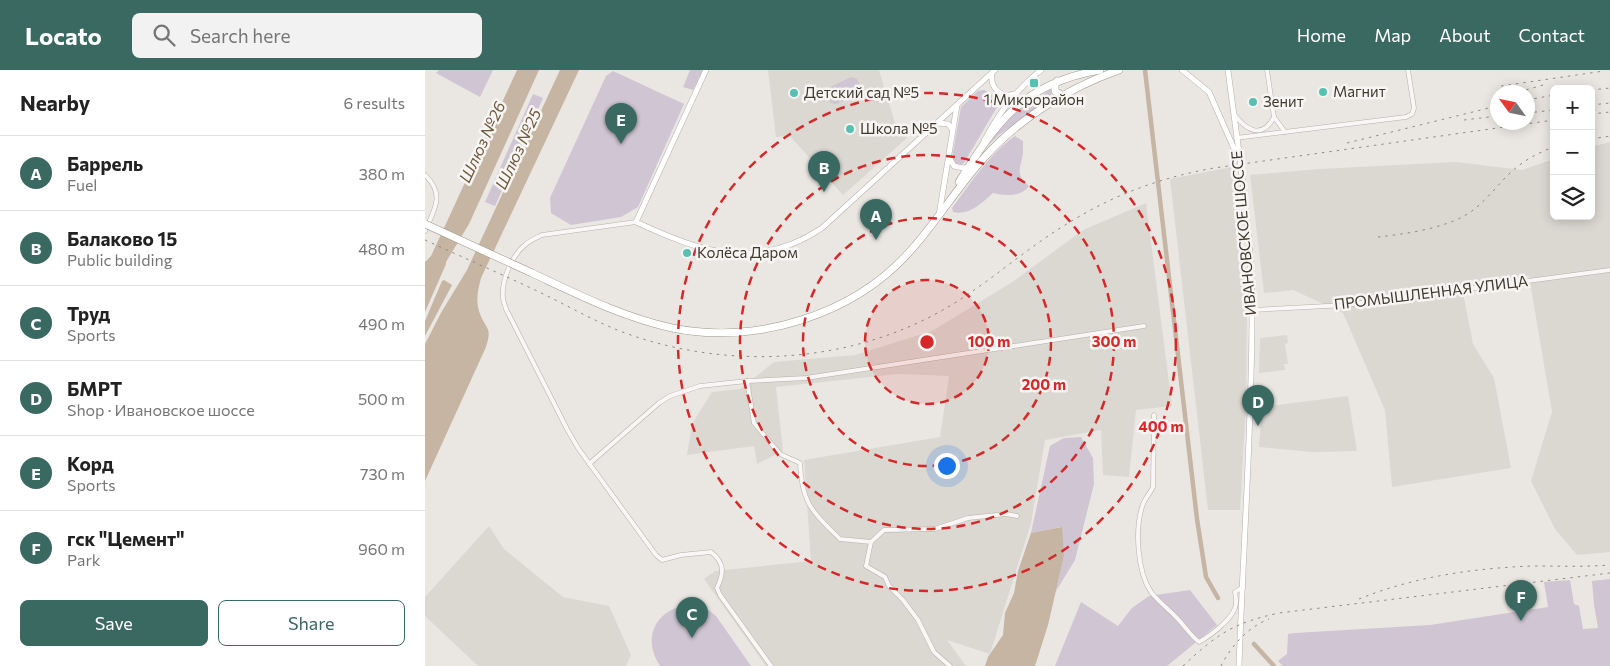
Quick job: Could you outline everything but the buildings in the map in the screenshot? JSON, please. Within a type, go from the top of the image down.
[{"type":"highway","points":[[974,166],[980,148],[1001,121],[1019,103],[1057,81],[1100,70]]},
{"type":"highway","points":[[425,224],[592,301],[646,321],[694,332],[731,333],[797,321],[817,314],[860,293],[885,275],[905,257],[939,215],[974,166],[1008,134],[1063,96],[1097,78],[1119,70]]},
{"type":"highway","points":[[1057,81],[1055,91],[1063,96]]},
{"type":"street","points":[[636,222],[706,70]]},
{"type":"street","points":[[980,148],[991,127],[1015,94],[1041,70]]},
{"type":"street","points":[[1182,70],[1209,92],[1239,158]]},
{"type":"street","name":"ИВАНОВСКОЕ ШОССЕ","points":[[1228,70],[1248,240],[1252,310],[1239,666]]},
{"type":"street","points":[[1233,113],[1241,124],[1256,131],[1263,130],[1270,124],[1273,117],[1267,70]]},
{"type":"street","points":[[1236,138],[1407,117],[1412,114],[1414,108],[1408,70]]},
{"type":"street","points":[[994,71],[993,85],[999,92],[1004,95],[1015,94]]},
{"type":"street","points":[[771,666],[720,595],[717,588],[723,575],[719,559],[711,552],[681,555],[662,560],[589,464],[567,430],[506,309],[503,298],[507,275],[518,252],[531,240],[542,235],[636,222],[693,246],[722,253],[756,253],[787,246],[811,236],[830,222],[994,71]]},
{"type":"street","points":[[939,215],[957,104]]},
{"type":"street","points":[[1273,117],[1285,132]]},
{"type":"street","points":[[938,124],[945,122],[952,129]]},
{"type":"street","points":[[948,157],[957,168],[974,166]]},
{"type":"street","points":[[425,175],[437,190],[434,212],[425,231]]},
{"type":"street","name":"ПРОМЫШЛЕННАЯ УЛИЦА","points":[[1252,310],[1346,305],[1610,270]]},
{"type":"street","points":[[589,464],[659,403],[670,396],[700,386],[806,378],[1144,326]]},
{"type":"street","points":[[747,381],[754,423],[780,454],[800,463],[801,485],[811,511],[840,539],[871,542]]},
{"type":"street","points":[[1154,414],[1153,487],[1151,493],[1142,504],[1137,528],[1141,570],[1151,592],[1177,618],[1193,638],[1199,642],[1211,635],[1232,615],[1236,605],[1235,592],[1243,587]]},
{"type":"street","points":[[950,666],[934,652],[918,620],[903,600],[889,586],[885,577],[865,566],[871,542],[884,530],[935,529],[968,518],[1006,514],[1017,516]]},
{"type":"shaded area","points":[[439,70],[493,70],[480,97],[436,73]]},
{"type":"shaded area","points":[[517,70],[539,70],[469,224],[446,262],[425,312],[425,262],[431,256]]},
{"type":"shaded area","points":[[560,70],[579,70],[481,278],[477,300],[480,314],[489,332],[488,341],[425,481],[425,344],[442,311],[467,270]]},
{"type":"shaded area","points":[[690,70],[703,70],[693,90],[683,87]]},
{"type":"shaded area","name":"Школа №5","points":[[768,70],[879,70],[895,123],[907,138],[843,195],[790,136],[776,137]]},
{"type":"shaded area","points":[[613,71],[684,104],[638,207],[621,217],[571,225],[551,213],[550,198],[606,76]]},
{"type":"shaded area","points":[[851,77],[857,79],[861,87],[860,93],[836,104],[831,103],[826,94],[828,88]]},
{"type":"shaded area","points":[[1051,89],[1051,95],[1055,96],[1000,134],[983,150],[1007,118]]},
{"type":"shaded area","points":[[984,90],[990,93],[996,101],[997,107],[964,163],[959,166],[954,163],[952,158],[961,107],[978,91]]},
{"type":"shaded area","points":[[533,94],[543,98],[495,206],[485,202]]},
{"type":"shaded area","points":[[1015,136],[1023,141],[1020,174],[1024,182],[1029,186],[1026,190],[1017,194],[1007,195],[993,193],[970,210],[959,213],[953,212],[952,208],[981,169],[997,151]]},
{"type":"shaded area","points":[[1610,142],[1610,552],[1577,555],[1555,529],[1531,481],[1552,412],[1529,276],[1463,293],[1473,344],[1494,378],[1511,468],[1392,487],[1385,410],[1343,313],[1293,290],[1264,293],[1250,175],[1320,169],[1456,162],[1522,170],[1550,160],[1550,220],[1595,220],[1595,146]]},
{"type":"shaded area","points":[[1232,167],[1247,309],[1246,403],[1240,510],[1208,510],[1170,179]]},
{"type":"shaded area","points":[[1146,203],[1172,406],[1136,410],[1129,477],[1103,475],[1101,430],[1045,440],[1031,523],[990,654],[947,640],[966,666],[766,666],[704,579],[715,571],[811,561],[804,460],[940,437],[949,376],[898,374],[776,387],[783,451],[757,464],[754,446],[687,455],[692,424],[712,392],[740,389],[774,362],[855,355],[932,331],[1014,281],[1083,230]]},
{"type":"shaded area","points":[[444,280],[452,285],[425,336],[425,321]]},
{"type":"shaded area","points":[[1287,335],[1288,343],[1285,344],[1288,364],[1284,364],[1285,370],[1259,373],[1260,338]]},
{"type":"shaded area","points":[[1348,396],[1357,451],[1312,452],[1259,447],[1262,407]]},
{"type":"shaded area","points":[[1081,437],[1093,458],[1094,484],[1075,560],[1056,591],[1064,556],[1061,527],[1031,533],[1050,446],[1064,438]]},
{"type":"shaded area","points":[[489,526],[504,549],[563,597],[609,606],[631,655],[626,666],[478,666],[425,616],[425,597]]},
{"type":"shaded area","points":[[1062,527],[1064,556],[1048,625],[1035,666],[985,666],[988,657],[1003,635],[1005,613],[1014,593],[1018,571],[1031,533]]},
{"type":"shaded area","points":[[1610,579],[1610,666],[1283,666],[1278,661],[1287,654],[1288,634],[1430,625],[1548,607],[1544,582],[1570,580],[1574,604],[1579,606],[1583,629],[1598,628],[1592,581]]},
{"type":"shaded area","points":[[1190,590],[1217,625],[1167,666],[1055,666],[1081,602],[1118,626],[1132,608],[1149,596]]},
{"type":"shaded area","points":[[693,604],[706,608],[716,616],[751,666],[660,666],[654,655],[652,644],[652,634],[656,624],[670,611],[681,606]]},
{"type":"waterway","points":[[1145,70],[1197,519],[1206,577],[1218,598]]},
{"type":"waterway","points":[[1254,644],[1274,666]]},
{"type":"railway","points":[[1508,85],[1604,71]]},
{"type":"railway","points":[[1535,87],[1543,85]]},
{"type":"railway","points":[[1595,90],[1610,88]]},
{"type":"railway","points":[[1535,99],[1550,96]]},
{"type":"railway","points":[[1595,105],[1610,103]]},
{"type":"railway","points":[[1347,143],[1490,108]]},
{"type":"railway","points":[[1535,112],[1550,110]]},
{"type":"railway","points":[[1595,114],[1610,112]]},
{"type":"railway","points":[[1464,120],[1490,117]]},
{"type":"railway","points":[[425,240],[546,295],[590,318],[625,333],[667,346],[711,354],[755,357],[799,355],[843,348],[885,336],[926,319],[964,297],[1043,240],[1087,212],[1122,195],[1176,176],[1214,168],[1550,121]]},
{"type":"railway","points":[[1595,138],[1610,136]]},
{"type":"railway","points":[[1378,237],[1433,228],[1455,221],[1482,202],[1518,166],[1535,155],[1550,149]]},
{"type":"railway","points":[[1359,599],[1422,579],[1466,572],[1533,566],[1610,565]]},
{"type":"railway","points":[[1183,666],[1226,631],[1249,621],[1279,613],[1610,573]]},
{"type":"railway","points":[[1221,666],[1230,651],[1247,632],[1269,619]]},
{"type":"place","name":"1 Микрорайон","points":[[1034,83]]},
{"type":"place","name":"Магнит","points":[[1323,92]]},
{"type":"place","name":"Детский сад №5","points":[[794,93]]},
{"type":"place","name":"Зенит","points":[[1253,102]]},
{"type":"place","name":"Школа №5","points":[[850,129]]},
{"type":"place","name":"Корд","points":[[621,144]]},
{"type":"place","name":"Балаково 15","points":[[824,192]]},
{"type":"place","name":"Баррель","points":[[876,240]]},
{"type":"place","name":"Колёса Даром","points":[[687,253]]},
{"type":"place","name":"БМРТ","points":[[1258,426]]},
{"type":"place","name":"гск \"Цемент\"","points":[[1521,621]]},
{"type":"place","name":"Труд","points":[[692,638]]},
{"type":"water label","name":"Шлюз №26","points":[[482,142]]},
{"type":"water label","name":"Шлюз №25","points":[[518,149]]}]
